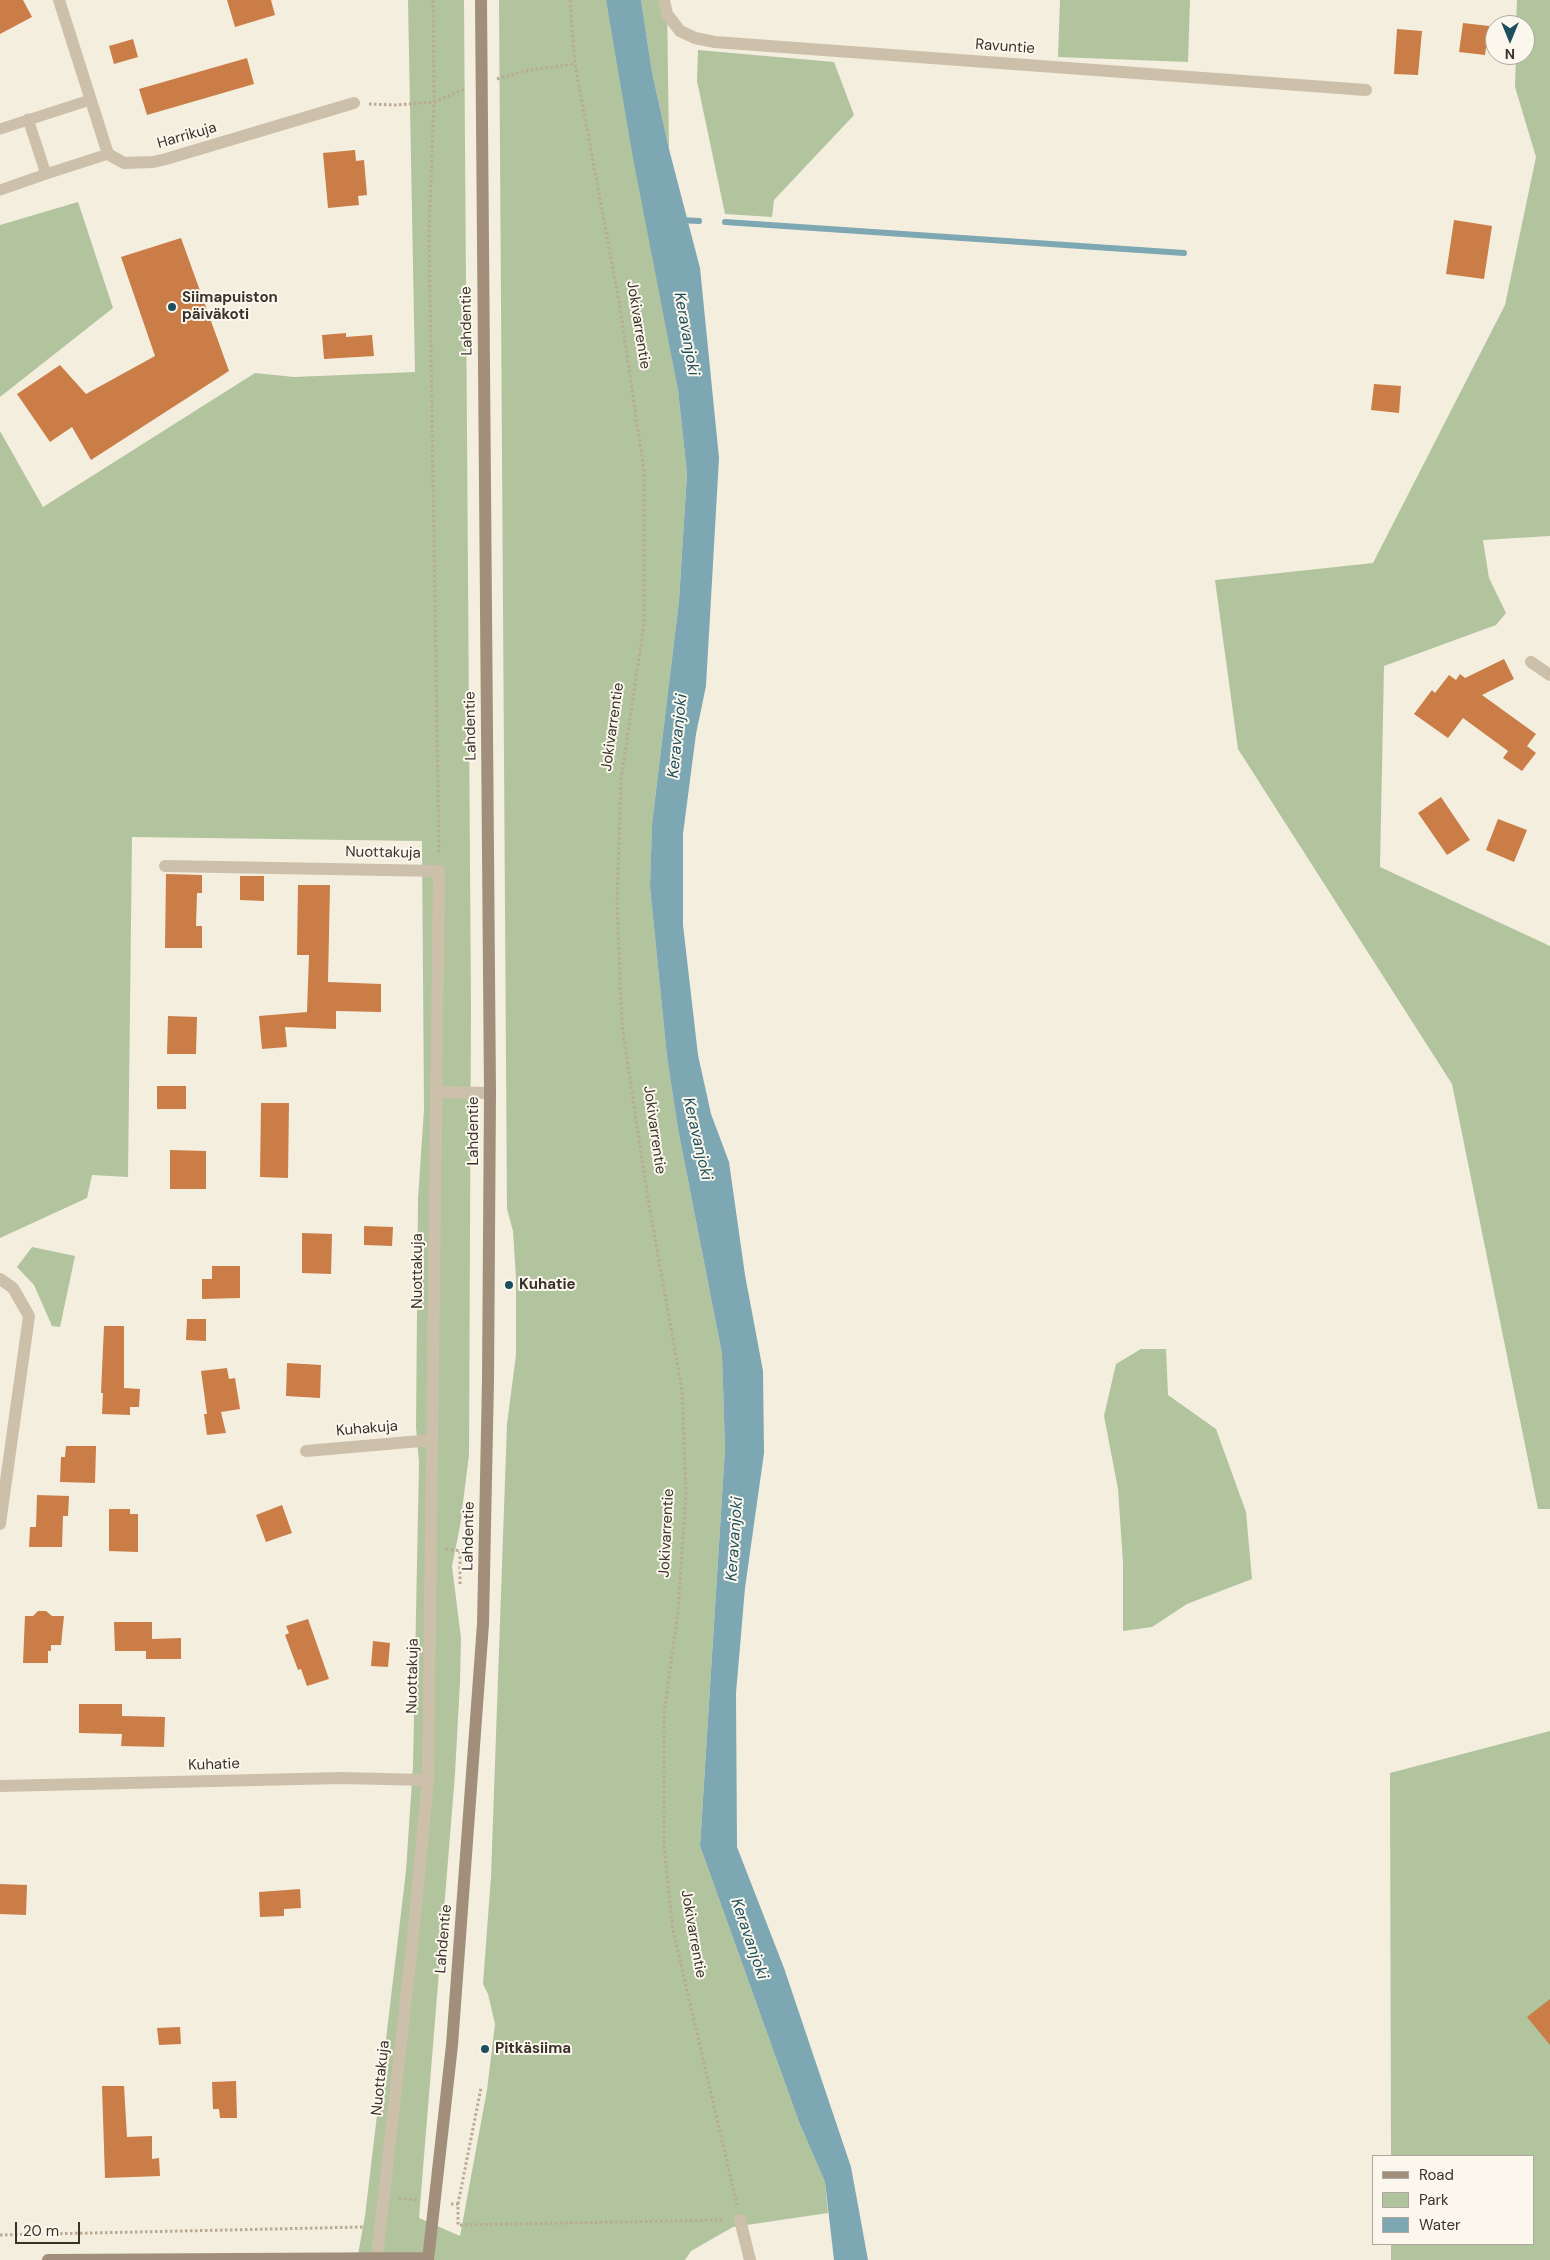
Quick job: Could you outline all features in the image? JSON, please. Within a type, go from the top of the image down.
[{"type":"main road","name":"Lahdentie","points":[[428,2259],[452,2045],[484,1624],[490,1092],[480,0]]},
{"type":"main road","points":[[48,2260],[377,2257],[428,2259]]},
{"type":"street","points":[[59,0],[108,154]]},
{"type":"street","name":"Ravuntie","points":[[664,0],[667,14],[680,31],[695,38],[715,42],[1366,90]]},
{"type":"street","name":"Harrikuja","points":[[108,154],[124,164],[153,162],[354,103]]},
{"type":"street","points":[[1531,662],[1550,675]]},
{"type":"street","name":"Nuottakuja","points":[[165,866],[439,871],[428,1780],[377,2257]]},
{"type":"street","points":[[436,1092],[490,1092]]},
{"type":"street","points":[[0,1279],[13,1288],[29,1316],[0,1524]]},
{"type":"street","name":"Kuhakuja","points":[[306,1451],[432,1440]]},
{"type":"street","name":"Kuhatie","points":[[0,1786],[342,1778],[428,1780]]},
{"type":"street","points":[[740,2220],[750,2260]]},
{"type":"lane","points":[[0,129],[90,100]]},
{"type":"lane","points":[[28,119],[46,174]]},
{"type":"lane","points":[[0,190],[108,154]]},
{"type":"path","points":[[433,0],[434,102],[429,232],[439,871]]},
{"type":"path","name":"Jokivarrentie","points":[[570,0],[575,64],[620,307],[644,471],[644,624],[621,780],[617,904],[622,1025],[648,1199],[682,1399],[686,1492],[678,1611],[664,1715],[664,1847],[673,1930],[740,2220]]},
{"type":"path","points":[[354,103],[395,105],[434,102],[481,83],[524,71],[575,64]]},
{"type":"path","points":[[431,1546],[485,1553]]},
{"type":"path","points":[[460,1551],[460,1584]]},
{"type":"path","points":[[458,2204],[482,2088]]},
{"type":"path","points":[[458,2225],[740,2220]]},
{"type":"path","points":[[0,2235],[381,2227]]},
{"type":"green space","points":[[408,0],[464,0],[471,1008],[469,1455],[460,1526],[452,1566],[461,1638],[460,1682],[455,1774],[419,2218],[460,2236],[487,2090],[495,2024],[488,1994],[483,1984],[491,1876],[507,1424],[516,1355],[516,1278],[513,1231],[507,1209],[499,0],[606,0],[678,390],[687,474],[679,601],[652,824],[650,887],[667,1057],[678,1129],[722,1354],[725,1449],[700,1846],[799,2122],[825,2182],[828,2213],[733,2227],[691,2251],[685,2260],[357,2260],[365,2216],[406,1871],[413,1765],[419,1463],[416,1427],[418,1199],[424,1109],[422,841],[132,837],[128,1177],[92,1175],[87,1198],[0,1238],[0,431],[43,507],[255,373],[294,377],[415,372]]},
{"type":"green space","points":[[641,0],[667,0],[669,149],[652,72]]},
{"type":"green space","points":[[1060,0],[1190,0],[1188,62],[1058,57]]},
{"type":"green space","points":[[1517,0],[1550,0],[1550,536],[1483,540],[1489,578],[1506,613],[1496,625],[1384,666],[1380,867],[1550,946],[1550,1509],[1538,1509],[1452,1084],[1238,749],[1215,580],[1373,563],[1505,305],[1536,157],[1515,87],[1516,65],[1535,65],[1535,15],[1516,15]]},
{"type":"green space","points":[[698,50],[834,62],[854,115],[774,200],[772,217],[725,214],[697,81]]},
{"type":"green space","points":[[78,202],[113,308],[0,397],[0,225]]},
{"type":"green space","points":[[32,1247],[75,1256],[60,1327],[52,1326],[34,1285],[17,1267]]},
{"type":"green space","points":[[1141,1349],[1166,1349],[1168,1395],[1216,1429],[1246,1512],[1252,1579],[1187,1604],[1152,1627],[1123,1631],[1123,1563],[1118,1489],[1104,1416],[1116,1364]]},
{"type":"green space","points":[[1550,1731],[1550,2260],[1391,2260],[1391,2245],[1535,2245],[1535,2155],[1391,2155],[1390,1773]]},
{"type":"water","name":"Keravanjoki","points":[[606,0],[641,0],[652,72],[669,149],[700,268],[719,458],[706,686],[696,734],[683,834],[683,925],[698,1055],[711,1114],[729,1162],[745,1275],[763,1371],[764,1453],[745,1588],[736,1693],[737,1847],[784,1968],[851,2167],[868,2260],[834,2260],[825,2182],[799,2122],[700,1846],[725,1449],[722,1354],[678,1129],[667,1057],[650,887],[652,824],[679,601],[687,474],[678,390],[633,158]]},
{"type":"building","points":[[0,0],[23,0],[32,17],[0,34]]},
{"type":"building","points":[[227,0],[271,0],[275,15],[235,27]]},
{"type":"building","points":[[1463,23],[1485,26],[1485,55],[1459,52]]},
{"type":"building","points":[[1397,29],[1422,31],[1418,75],[1394,74]]},
{"type":"building","points":[[133,39],[138,57],[114,64],[109,46]]},
{"type":"building","points":[[247,58],[254,84],[147,115],[139,89]]},
{"type":"building","points":[[355,150],[356,161],[364,160],[367,195],[358,196],[359,205],[328,208],[323,153]]},
{"type":"building","points":[[1454,220],[1492,226],[1484,279],[1446,274]]},
{"type":"building","name":"Siimapuiston päiväkoti","points":[[181,238],[229,371],[91,460],[72,427],[50,442],[17,394],[60,365],[86,394],[155,356],[121,257]]},
{"type":"building","points":[[346,333],[346,337],[372,335],[374,356],[324,359],[322,335]]},
{"type":"building","points":[[1374,384],[1401,386],[1399,413],[1371,410]]},
{"type":"building","points":[[1504,659],[1514,679],[1482,695],[1536,734],[1527,746],[1536,753],[1522,771],[1503,758],[1508,751],[1463,718],[1448,738],[1414,714],[1432,690],[1435,693],[1449,675],[1456,680],[1460,674],[1465,678]]},
{"type":"building","points":[[1441,797],[1470,840],[1447,855],[1418,813]]},
{"type":"building","points":[[1498,819],[1527,830],[1514,862],[1486,850]]},
{"type":"building","points":[[166,874],[202,875],[202,893],[197,893],[196,926],[202,926],[202,948],[165,948]]},
{"type":"building","points":[[240,876],[264,876],[264,901],[240,900]]},
{"type":"building","points":[[298,885],[330,885],[328,982],[381,984],[381,1012],[336,1011],[336,1029],[285,1027],[287,1047],[262,1049],[259,1016],[307,1012],[309,955],[297,955]]},
{"type":"building","points":[[168,1016],[197,1017],[196,1054],[167,1054]]},
{"type":"building","points":[[157,1086],[186,1086],[186,1109],[157,1109]]},
{"type":"building","points":[[261,1103],[289,1103],[288,1178],[260,1177]]},
{"type":"building","points":[[170,1150],[206,1151],[206,1189],[170,1189]]},
{"type":"building","points":[[364,1226],[393,1227],[392,1246],[364,1245]]},
{"type":"building","points":[[302,1233],[332,1234],[331,1274],[302,1273]]},
{"type":"building","points":[[212,1266],[240,1266],[240,1298],[202,1299],[202,1279],[212,1279]]},
{"type":"building","points":[[187,1319],[206,1319],[206,1341],[186,1340]]},
{"type":"building","points":[[104,1326],[124,1326],[124,1388],[140,1389],[139,1407],[130,1407],[130,1415],[102,1414]]},
{"type":"building","points":[[287,1363],[321,1365],[320,1398],[286,1396]]},
{"type":"building","points":[[227,1368],[229,1379],[235,1378],[240,1409],[221,1412],[226,1433],[207,1435],[204,1414],[207,1414],[201,1371]]},
{"type":"building","points":[[66,1446],[96,1446],[95,1483],[60,1482],[61,1457],[65,1457]]},
{"type":"building","points":[[37,1495],[69,1496],[68,1516],[63,1516],[62,1547],[29,1547],[30,1527],[36,1527]]},
{"type":"building","points":[[282,1505],[292,1533],[266,1542],[256,1515]]},
{"type":"building","points":[[109,1509],[130,1509],[130,1514],[138,1514],[138,1552],[109,1551]]},
{"type":"building","points":[[38,1611],[46,1611],[52,1616],[64,1616],[61,1645],[51,1645],[51,1651],[48,1651],[48,1663],[23,1663],[25,1616],[33,1616]]},
{"type":"building","points":[[308,1619],[329,1679],[307,1686],[301,1669],[298,1670],[285,1635],[289,1633],[286,1626]]},
{"type":"building","points":[[114,1622],[152,1622],[152,1639],[181,1638],[181,1659],[146,1659],[146,1651],[115,1651]]},
{"type":"building","points":[[373,1641],[390,1643],[388,1667],[371,1666]]},
{"type":"building","points":[[79,1704],[122,1704],[122,1716],[165,1717],[164,1747],[121,1746],[122,1734],[79,1733]]},
{"type":"building","points":[[0,1884],[27,1885],[26,1915],[0,1914]]},
{"type":"building","points":[[300,1889],[301,1908],[284,1909],[284,1916],[260,1917],[259,1892]]},
{"type":"building","points":[[1550,1999],[1550,2045],[1527,2017]]},
{"type":"building","points":[[180,2027],[181,2044],[159,2045],[157,2028]]},
{"type":"building","points":[[236,2081],[237,2118],[220,2118],[219,2109],[213,2109],[212,2082]]},
{"type":"building","points":[[102,2086],[124,2086],[127,2137],[152,2136],[152,2159],[159,2158],[160,2176],[105,2178]]},
{"type":"waterway","points":[[680,220],[699,221]]},
{"type":"waterway","points":[[725,222],[1184,253]]},
{"type":"place","name":"Siimapuiston päiväkoti","points":[[172,307]]},
{"type":"place","name":"Kuhatie","points":[[509,1285]]},
{"type":"place","name":"Pitkäsiima","points":[[485,2049]]}]
